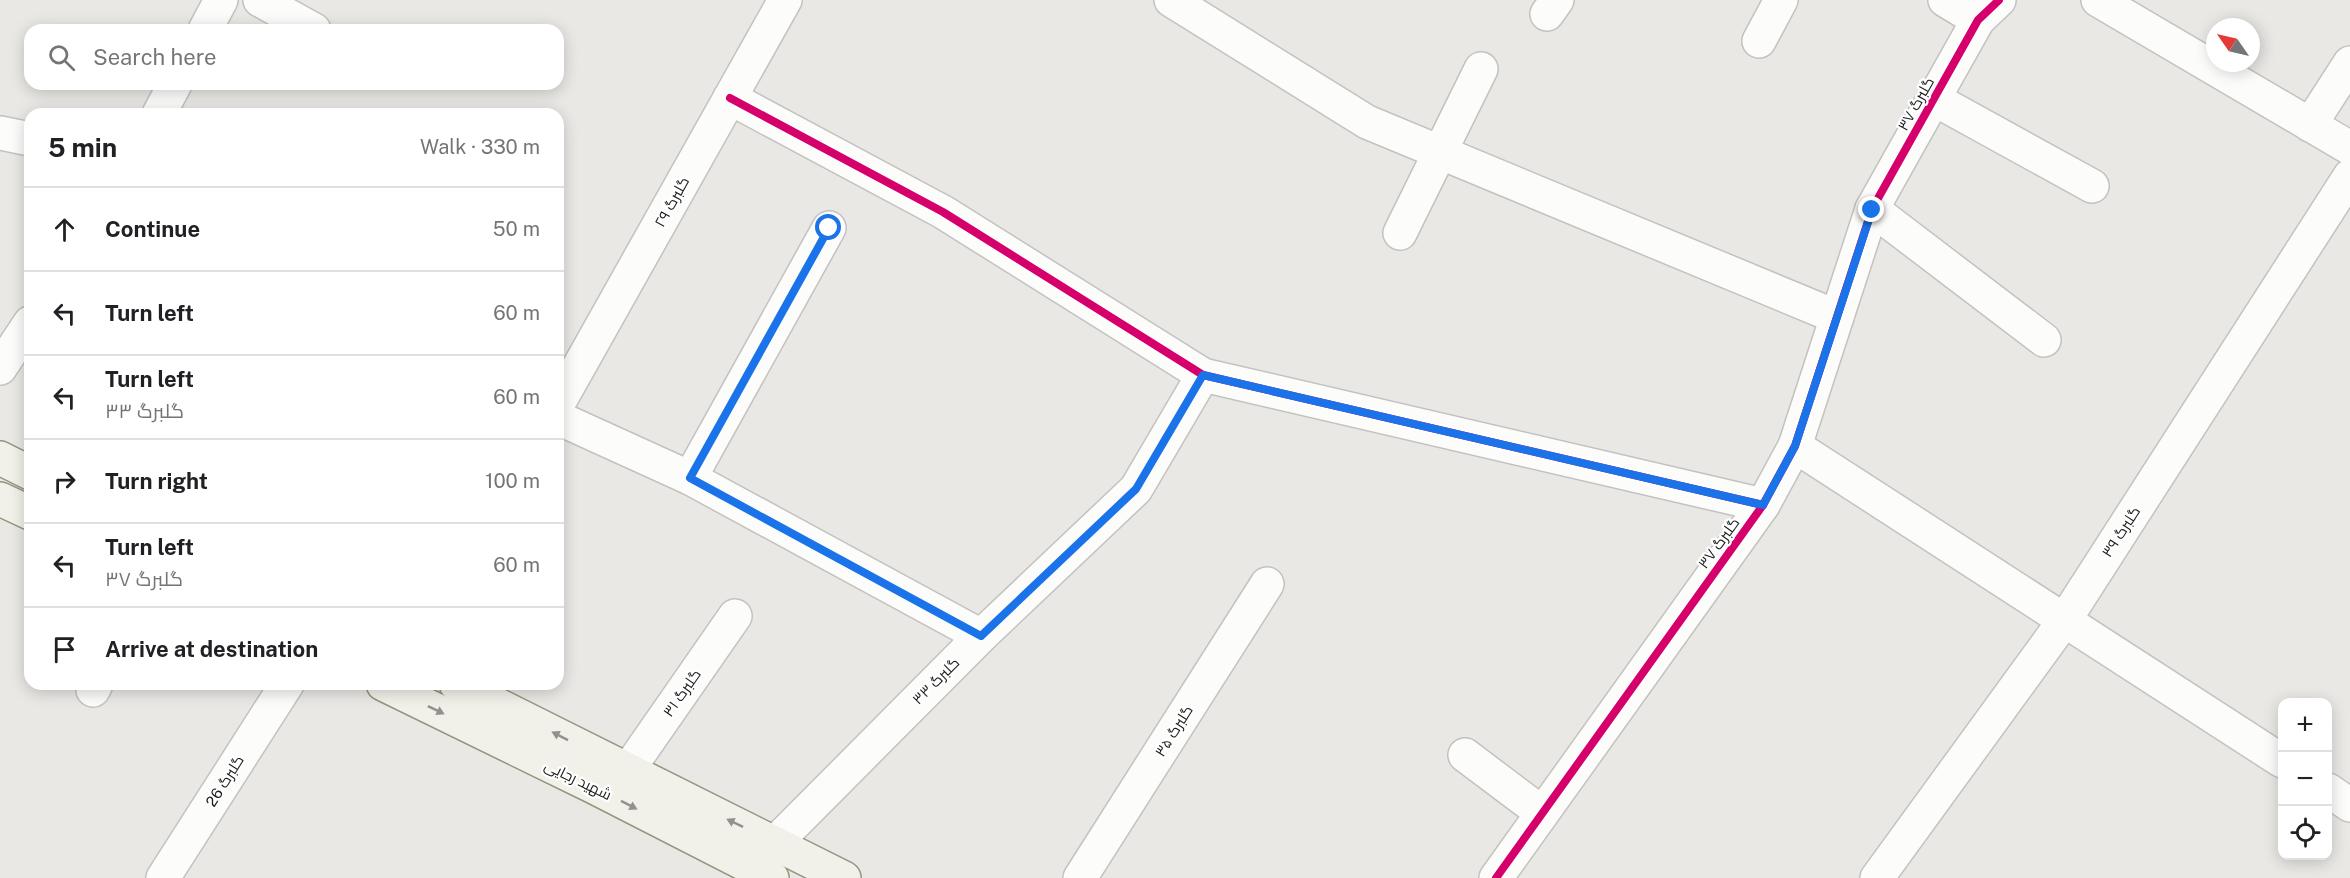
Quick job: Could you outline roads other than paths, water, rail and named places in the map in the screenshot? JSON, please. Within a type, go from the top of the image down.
[{"type":"main road","points":[[0,458],[24,470]]},
{"type":"main road","points":[[0,499],[24,510]]},
{"type":"main road","name":"شهید رجایی","points":[[395,690],[594,787],[772,878]]},
{"type":"main road","name":"شهید رجایی","points":[[468,690],[844,878]]},
{"type":"street","points":[[208,24],[221,0]]},
{"type":"street","points":[[260,0],[303,24]]},
{"type":"street","name":"گلبرگ ۲۹","points":[[564,393],[785,0]]},
{"type":"street","points":[[1171,0],[1367,122],[1837,316]]},
{"type":"street","points":[[1759,40],[1780,0]]},
{"type":"street","points":[[1945,0],[1989,10]]},
{"type":"street","points":[[2098,0],[2350,148]]},
{"type":"street","name":"گلبرگ ۳۷","points":[[1496,878],[1763,505],[1795,446],[1872,210],[1934,99],[1989,10]]},
{"type":"street","points":[[2310,125],[2350,63]]},
{"type":"street","points":[[1400,233],[1481,69]]},
{"type":"street","points":[[162,108],[172,90]]},
{"type":"street","points":[[730,98],[943,212],[1203,375],[1763,505]]},
{"type":"street","points":[[1934,99],[2092,186]]},
{"type":"street","points":[[0,133],[24,138]]},
{"type":"street","name":"گلبرگ ۳۹","points":[[1880,877],[2064,621],[2350,176]]},
{"type":"street","points":[[1872,210],[2044,340]]},
{"type":"street","points":[[690,478],[829,228]]},
{"type":"street","points":[[0,368],[24,332]]},
{"type":"street","name":"گلبرگ ۳۳","points":[[775,843],[981,636],[1136,489],[1203,375]]},
{"type":"street","points":[[564,421],[690,478],[981,636]]},
{"type":"street","points":[[1795,446],[2278,758]]},
{"type":"street","name":"گلبرگ ۳۵","points":[[1080,878],[1267,584]]},
{"type":"street","name":"گلبرگ ۳۱","points":[[628,770],[735,616]]},
{"type":"street","name":"گلبرگ 26","points":[[163,878],[282,690]]},
{"type":"street","points":[[1465,755],[1542,813]]},
{"type":"street","points":[[2332,793],[2350,805]]}]
